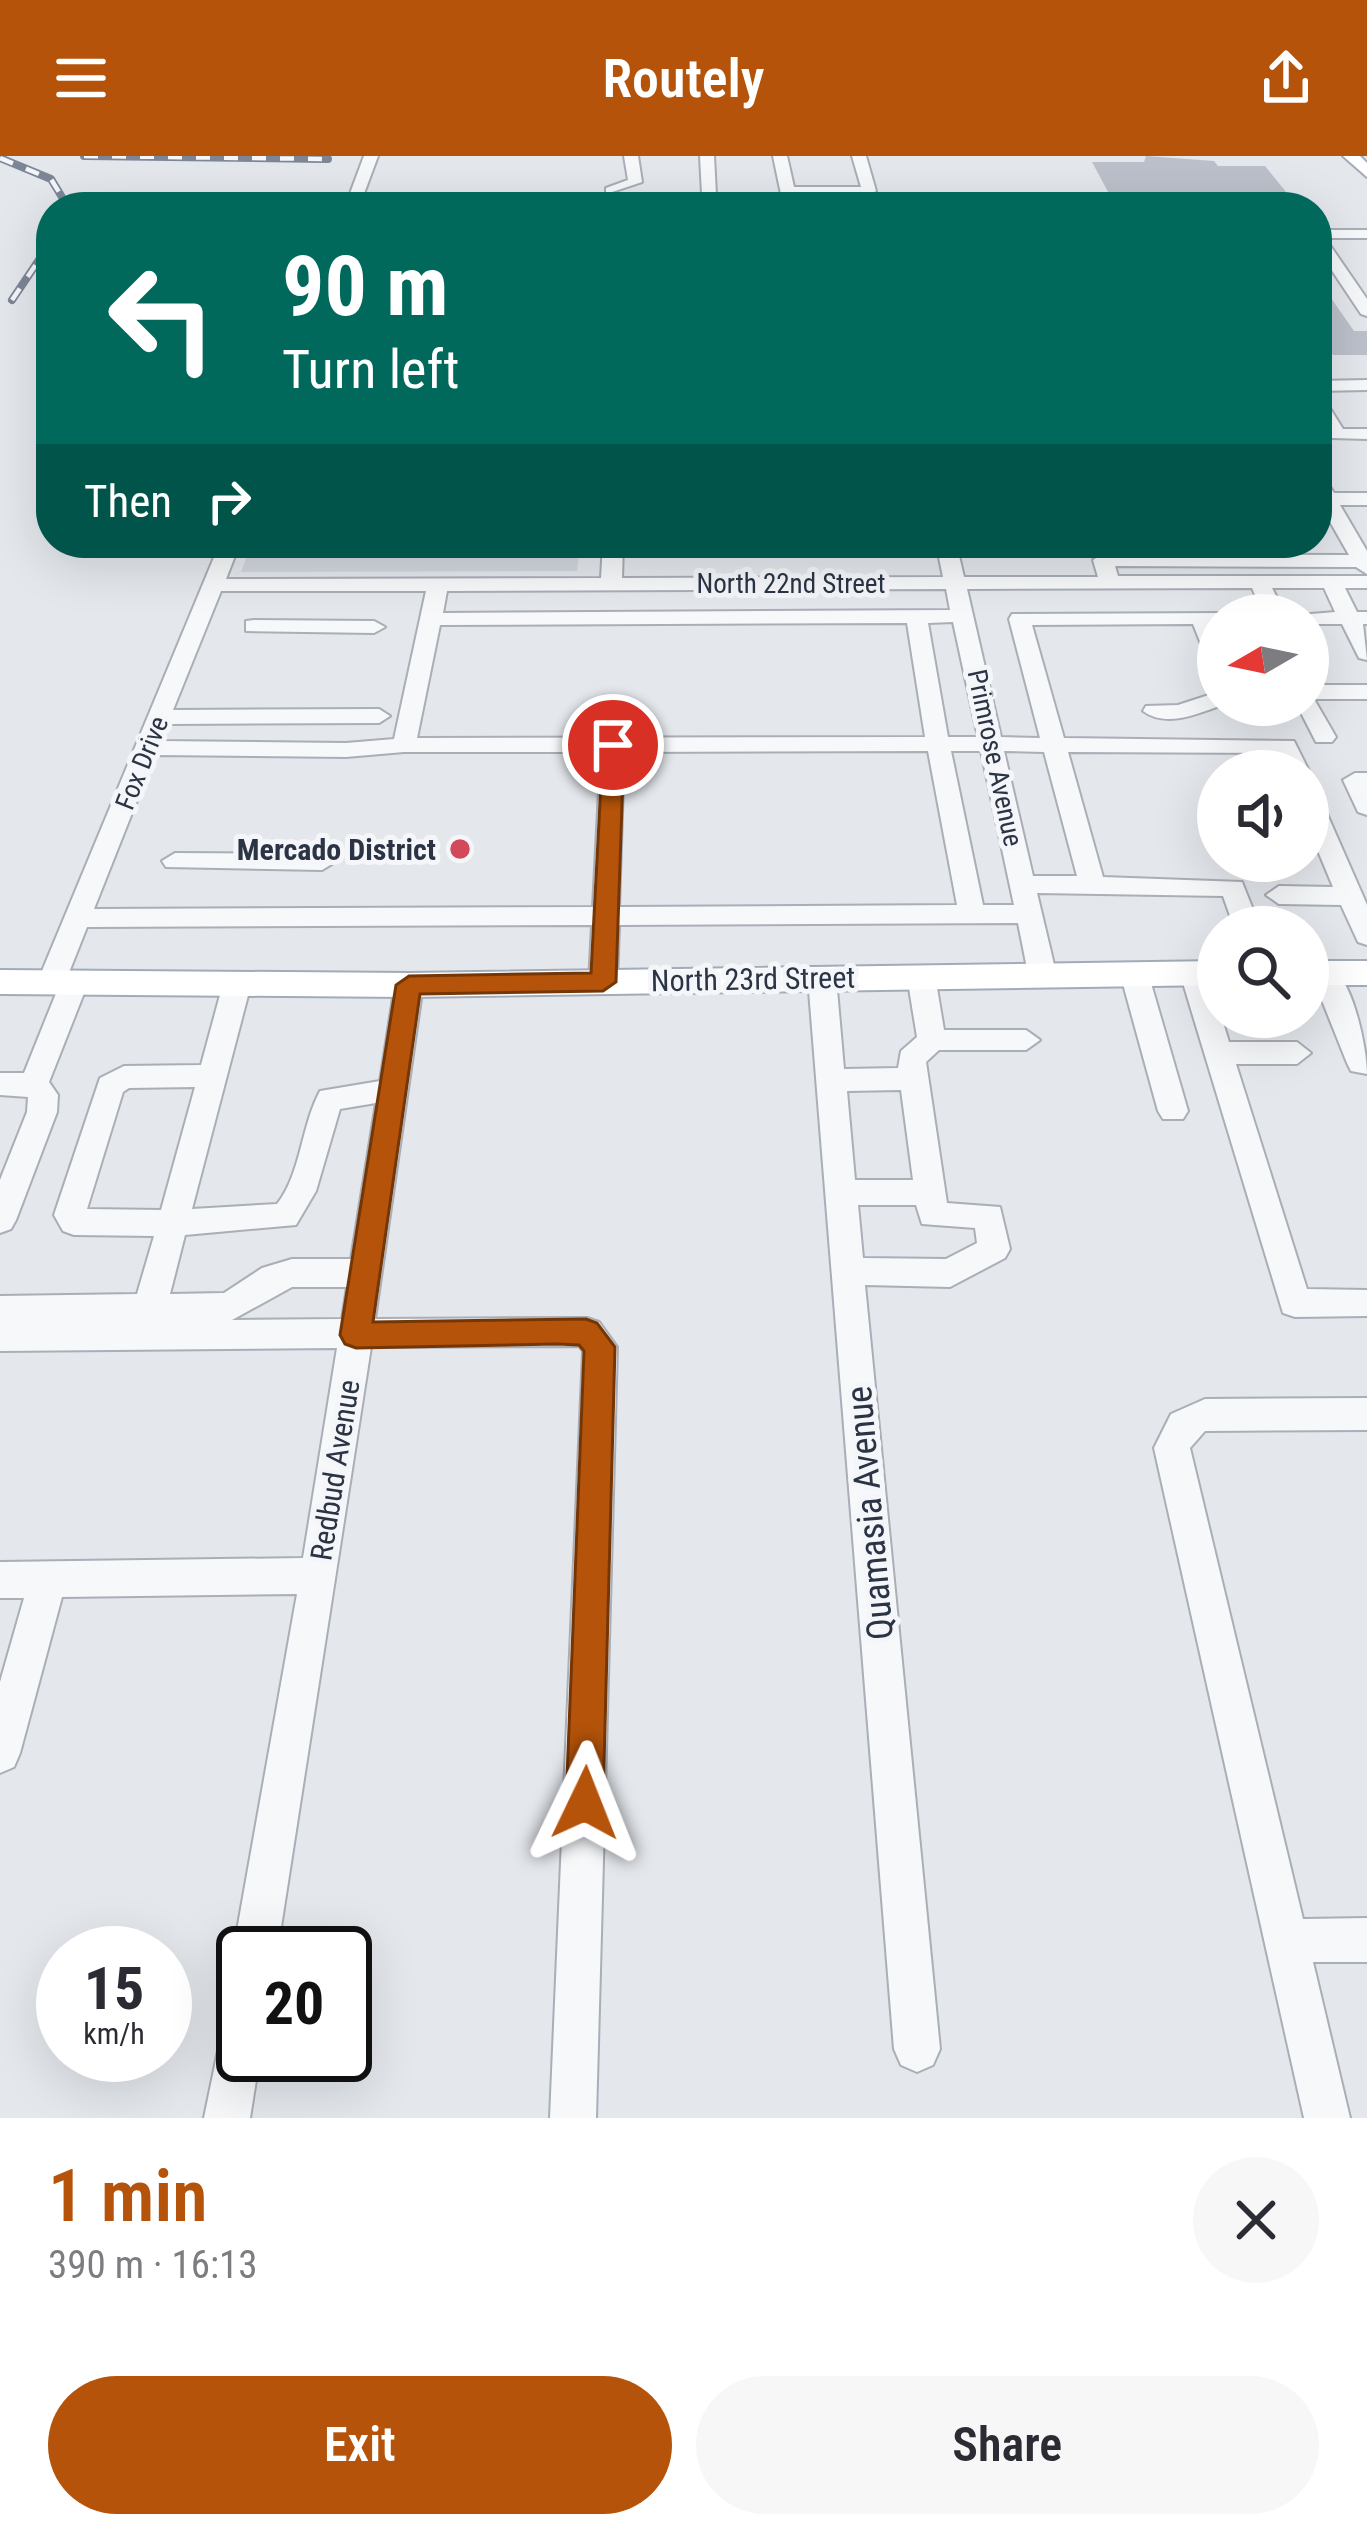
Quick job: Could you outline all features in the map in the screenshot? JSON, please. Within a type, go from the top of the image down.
[{"type":"main road","points":[[1351,156],[1367,172]]},
{"type":"main road","name":"North 23rd Street","points":[[0,982],[409,985],[1197,973]]},
{"type":"main road","points":[[1329,973],[1367,973]]},
{"type":"street","points":[[357,192],[370,156]]},
{"type":"street","points":[[612,192],[635,182],[631,156]]},
{"type":"street","points":[[707,156],[709,192]]},
{"type":"street","points":[[780,156],[788,192]]},
{"type":"street","points":[[859,156],[868,192]]},
{"type":"street","points":[[1332,239],[1367,234]]},
{"type":"street","points":[[1332,244],[1367,252]]},
{"type":"street","points":[[1332,259],[1367,310]]},
{"type":"street","points":[[1332,366],[1367,366]]},
{"type":"street","points":[[1332,386],[1367,386]]},
{"type":"street","points":[[1332,426],[1337,434],[1367,434]]},
{"type":"street","points":[[1332,493],[1364,503]]},
{"type":"street","points":[[1332,508],[1366,570]]},
{"type":"street","name":"Fox Drive","points":[[34,1084],[78,918],[225,558]]},
{"type":"street","points":[[611,584],[612,558]]},
{"type":"street","name":"Primrose Avenue","points":[[950,558],[1042,973]]},
{"type":"street","points":[[1109,618],[1102,567],[1205,560],[1366,570]]},
{"type":"street","points":[[1205,560],[1214,582]]},
{"type":"street","name":"North 22nd Street","points":[[215,585],[956,583],[1102,567],[1214,582],[1331,582],[1366,570]]},
{"type":"street","points":[[1259,582],[1264,594]]},
{"type":"street","points":[[1331,582],[1358,618],[1367,653]]},
{"type":"street","points":[[665,617],[666,584]]},
{"type":"street","points":[[324,627],[337,585]]},
{"type":"street","points":[[404,745],[438,585]]},
{"type":"street","points":[[916,616],[972,914]]},
{"type":"street","points":[[431,619],[963,616]]},
{"type":"street","points":[[1092,885],[1020,619],[1197,617]]},
{"type":"street","points":[[254,626],[374,627]]},
{"type":"street","points":[[1329,692],[1367,692]]},
{"type":"street","points":[[1154,711],[1180,712],[1197,706]]},
{"type":"street","points":[[161,717],[380,716]]},
{"type":"street","points":[[1319,726],[1324,737]]},
{"type":"street","points":[[148,748],[1053,744],[1286,746],[1288,750]]},
{"type":"street","points":[[603,982],[613,745]]},
{"type":"street","points":[[1367,780],[1355,779],[1367,807]]},
{"type":"street","points":[[1329,847],[1367,936]]},
{"type":"street","points":[[175,861],[240,890],[607,916],[1029,914]]},
{"type":"street","points":[[78,918],[240,890],[322,862]]},
{"type":"street","points":[[1022,884],[1233,888],[1239,906]]},
{"type":"street","points":[[1279,895],[1350,896]]},
{"type":"street","points":[[1134,973],[1173,1111]]},
{"type":"street","points":[[921,976],[932,1040]]},
{"type":"street","name":"Quamasia Avenue","points":[[822,978],[917,2049]]},
{"type":"street","points":[[151,1308],[237,984]]},
{"type":"street","name":"Redbud Avenue","points":[[260,1926],[319,1576],[409,985]]},
{"type":"street","points":[[1329,999],[1361,1064],[1367,1064]]},
{"type":"street","points":[[1216,1038],[1295,1303],[1364,1303]]},
{"type":"street","points":[[848,1271],[950,1273],[994,1249],[989,1216],[933,1215],[911,1059],[932,1040],[1026,1040]]},
{"type":"street","points":[[1218,1053],[1297,1053]]},
{"type":"street","points":[[212,1076],[124,1077],[110,1086],[70,1215],[74,1222],[173,1223],[285,1216],[300,1201],[315,1123],[330,1099],[393,1090]]},
{"type":"street","points":[[831,1080],[914,1079]]},
{"type":"street","points":[[0,1084],[34,1084],[43,1095],[42,1112],[9,1208],[0,1220]]},
{"type":"street","points":[[841,1192],[930,1193]]},
{"type":"street","points":[[0,1310],[229,1307],[273,1278],[292,1273],[365,1273]]},
{"type":"street","points":[[0,1337],[557,1330],[586,1332],[600,1347],[573,2118]]},
{"type":"street","points":[[1327,2118],[1172,1448],[1177,1430],[1190,1418],[1204,1415],[1367,1414]]},
{"type":"street","points":[[0,1580],[319,1576]]},
{"type":"street","points":[[0,1753],[48,1579]]},
{"type":"street","points":[[1285,1941],[1367,1940]]},
{"type":"street","points":[[227,2118],[233,2082]]},
{"type":"shaded area","points":[[246,558],[578,558],[577,571],[241,572]]},
{"type":"building","points":[[1146,156],[1214,161],[1218,166],[1265,166],[1286,192],[1108,192],[1092,162],[1144,162]]},
{"type":"building","points":[[1332,299],[1354,331],[1367,331],[1367,355],[1333,355]]},
{"type":"railway","points":[[84,156],[328,159]]},
{"type":"railway","points":[[0,158],[51,179],[59,192]]},
{"type":"railway","points":[[12,300],[36,264]]},
{"type":"place","name":"Mercado District","points":[[460,849]]},
{"type":"route","points":[[585,1803],[600,1347],[586,1332],[557,1330],[356,1335],[409,985],[603,982],[613,745]]}]
